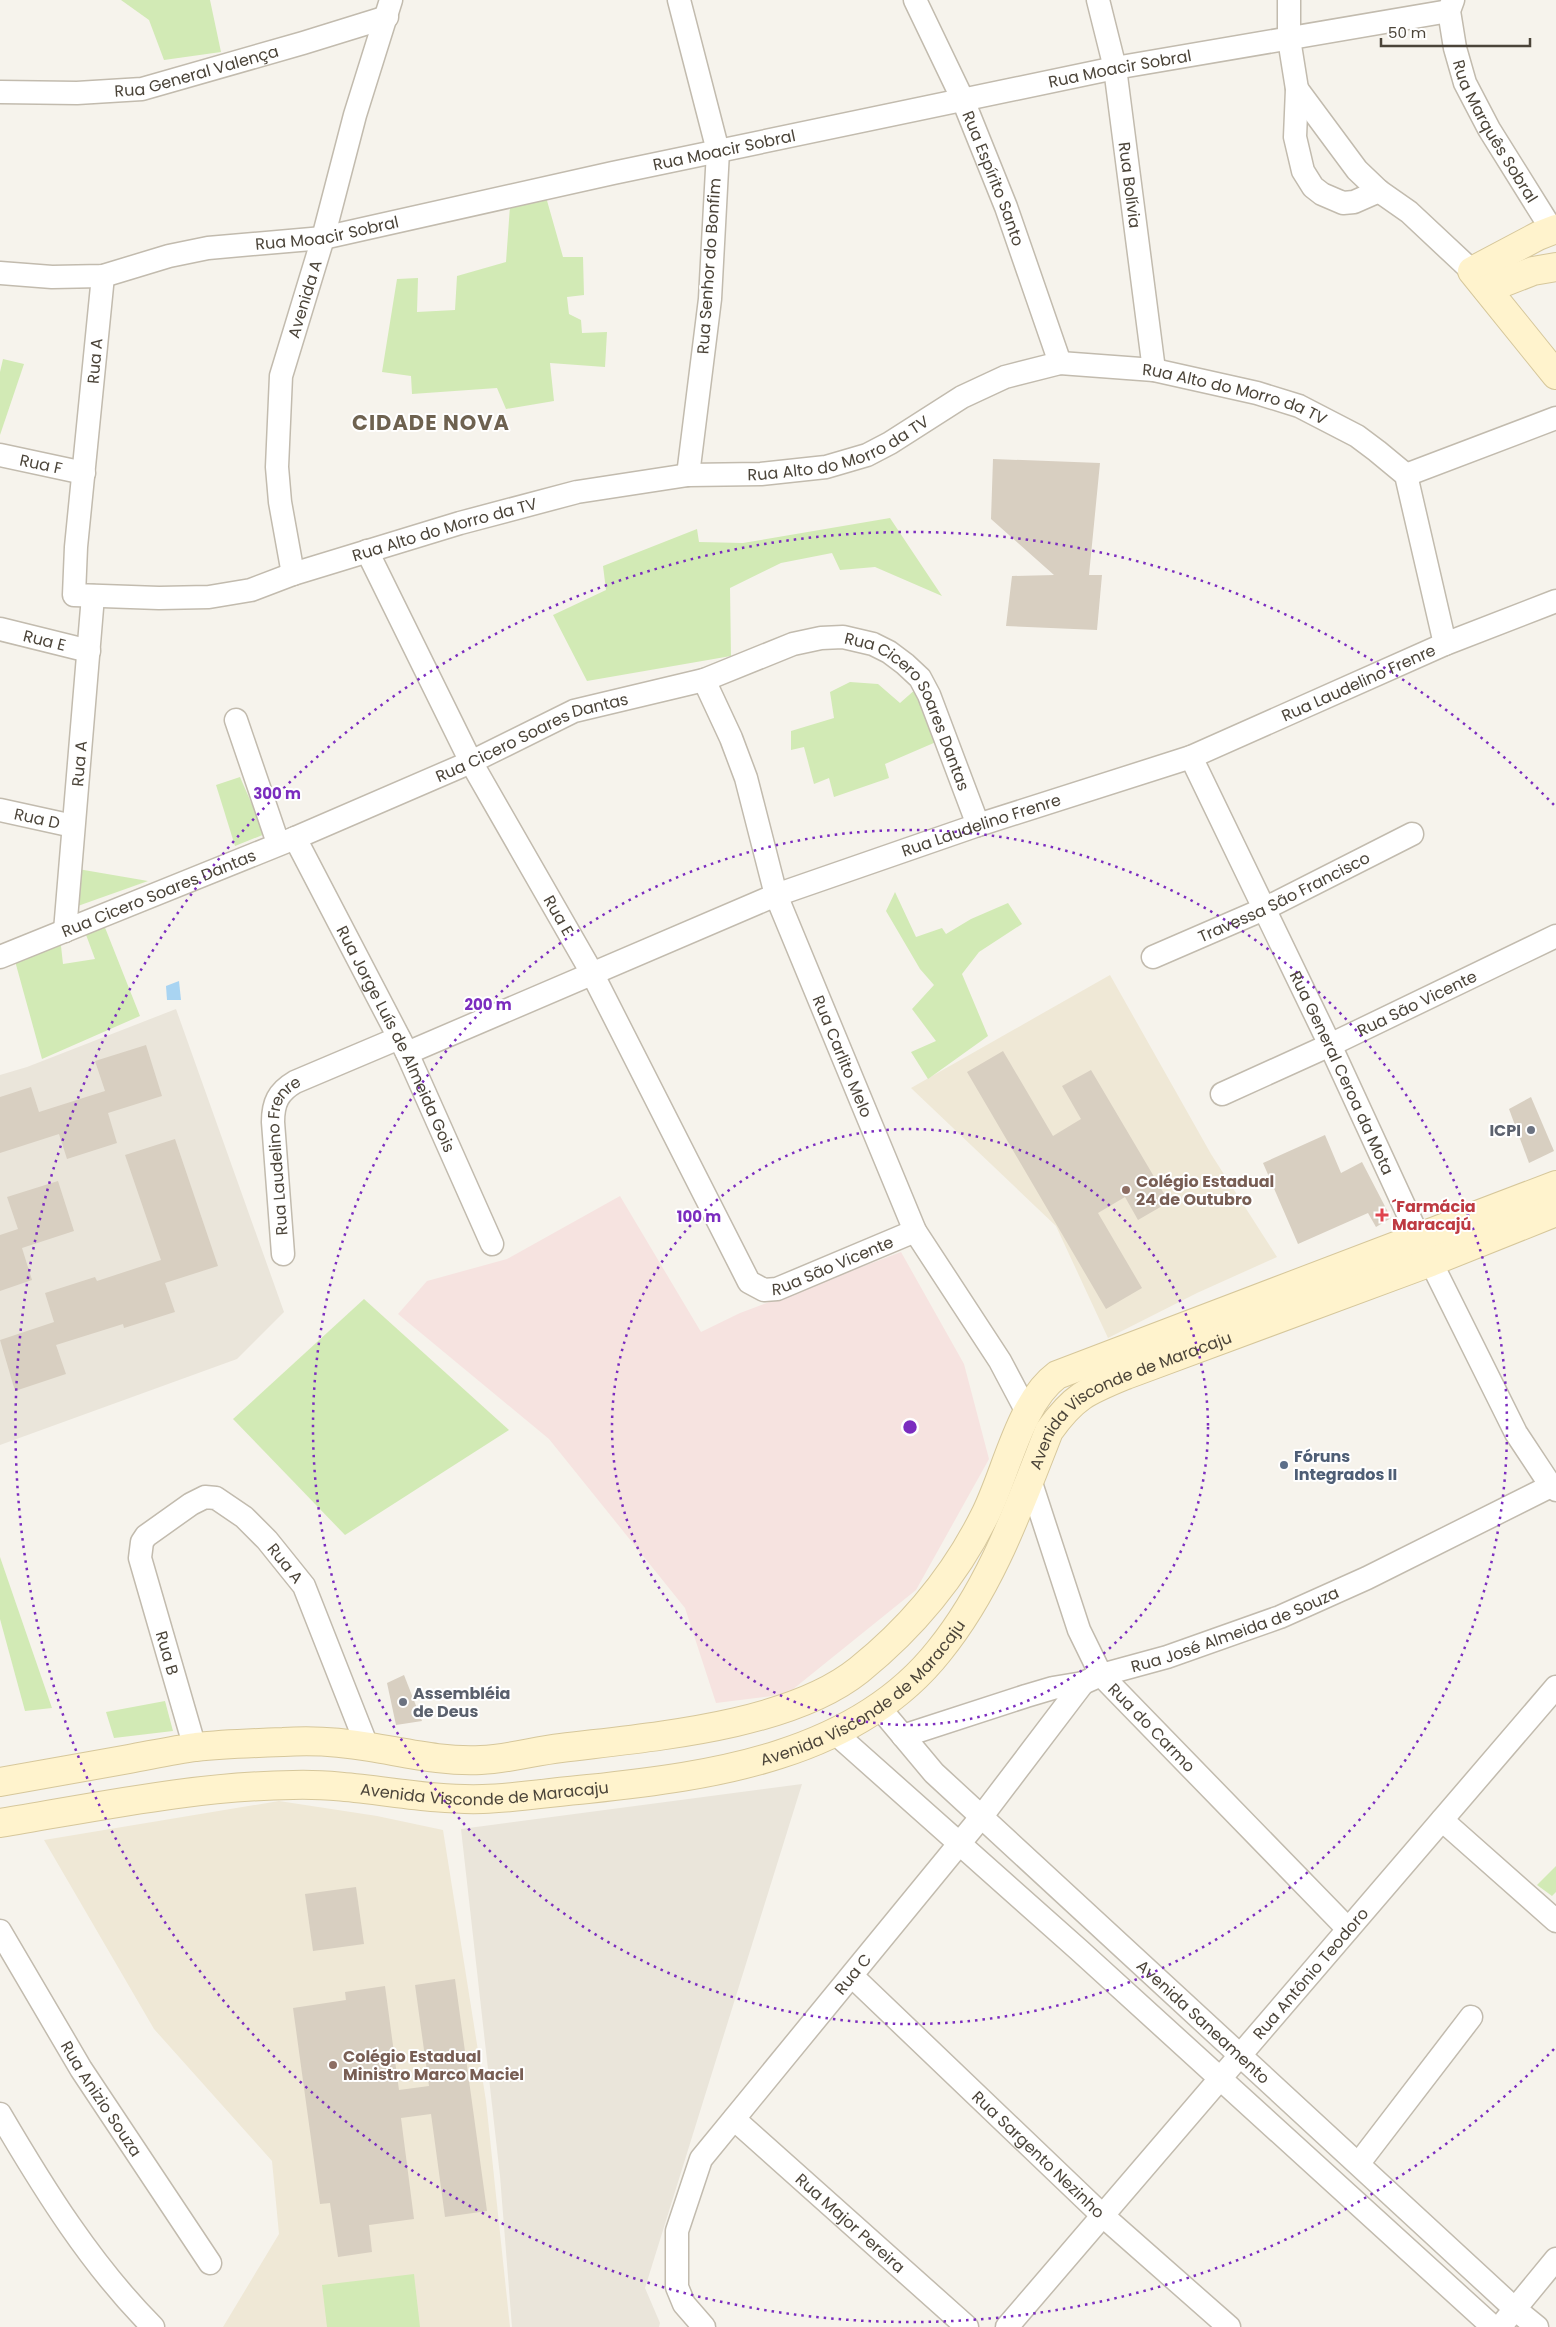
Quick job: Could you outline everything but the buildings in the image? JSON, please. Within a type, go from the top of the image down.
[{"type":"main road","points":[[1479,280],[1554,229]]},
{"type":"main road","points":[[1479,280],[1556,267]]},
{"type":"main road","points":[[1479,280],[1556,375]]},
{"type":"main road","name":"Avenida Visconde de Maracaju","points":[[0,1823],[194,1792],[290,1784],[346,1787],[420,1796],[482,1799],[650,1782],[698,1775],[746,1765],[782,1754],[834,1732],[878,1706],[904,1686],[937,1653],[961,1621],[986,1578],[1030,1480],[1049,1431],[1072,1402],[1087,1391],[1425,1250],[1556,1186]]},
{"type":"main road","name":"Avenida Visconde de Maracaju","points":[[0,1782],[195,1748],[286,1742],[319,1741],[367,1746],[428,1757],[482,1760],[660,1736],[768,1714],[829,1689],[856,1673],[890,1644],[939,1590],[978,1528],[994,1497],[1027,1412],[1051,1379],[1077,1366],[1425,1250],[1556,1212]]},
{"type":"main road","points":[[420,1796],[431,1786],[435,1777],[434,1769],[428,1757]]},
{"type":"main road","points":[[482,1760],[474,1781],[482,1799]]},
{"type":"street","name":"Rua Senhor do Bonfim","points":[[679,0],[718,151],[710,298],[688,475]]},
{"type":"street","name":"Rua Espírito Santo","points":[[915,0],[964,100],[1006,207],[1060,363]]},
{"type":"street","name":"Rua Bolívia","points":[[1098,0],[1115,68],[1154,370]]},
{"type":"street","points":[[1290,0],[1289,39],[1297,90],[1295,137],[1303,171],[1313,187],[1328,197],[1344,203],[1354,202],[1379,191]]},
{"type":"street","name":"Rua Moacir Sobral","points":[[0,274],[103,276],[169,256],[208,248],[323,238],[613,173],[1115,68],[1289,39],[1451,5]]},
{"type":"street","name":"Rua Marquês Sobral","points":[[1451,5],[1455,48],[1465,82],[1476,107],[1554,229]]},
{"type":"street","name":"Rua General Valença","points":[[0,92],[77,93],[142,89],[303,43],[389,8]]},
{"type":"street","name":"Avenida A","points":[[293,574],[280,502],[277,467],[281,376],[323,238],[355,115],[389,8]]},
{"type":"street","points":[[1297,90],[1346,156],[1379,191],[1409,212],[1479,280]]},
{"type":"street","name":"Rua A","points":[[65,932],[89,651],[84,596],[76,547],[103,276]]},
{"type":"street","name":"Rua Alto do Morro da TV","points":[[84,596],[209,597],[251,590],[293,574],[367,551],[514,508],[577,492],[688,475],[761,474],[826,467],[852,460],[890,443],[962,398],[1005,377],[1060,363],[1154,370],[1257,393],[1299,406],[1357,436],[1406,475]]},
{"type":"street","points":[[1445,644],[1406,475],[1556,418]]},
{"type":"street","name":"Rua F","points":[[0,455],[84,473]]},
{"type":"street","name":"Rua E","points":[[367,551],[472,762],[592,974],[749,1282]]},
{"type":"street","name":"Rua Laudelino Frenre","points":[[283,1254],[273,1122],[275,1102],[284,1089],[295,1082],[403,1045],[592,974],[776,895],[978,825],[1191,757],[1445,644],[1556,601]]},
{"type":"street","name":"Rua E","points":[[0,629],[89,651]]},
{"type":"street","name":"Rua Cicero Soares Dantas","points":[[0,957],[65,932],[472,762],[574,711],[704,680],[793,644],[821,638],[844,637],[873,644],[889,652],[912,671],[925,685],[978,825]]},
{"type":"street","name":"Rua Carlito Melo","points":[[704,680],[731,738],[746,778],[776,895],[915,1231],[1000,1361],[1027,1412]]},
{"type":"street","name":"Rua Jorge Luís de Almeida Gois","points":[[236,720],[286,840],[403,1045],[492,1244]]},
{"type":"street","name":"Rua General Ceroa da Mota","points":[[1191,757],[1330,1045],[1425,1250],[1516,1432],[1554,1488]]},
{"type":"street","name":"Rua D","points":[[0,810],[74,826]]},
{"type":"street","name":"Travessa São Francisco","points":[[1153,957],[1264,909],[1412,834]]},
{"type":"street","name":"Rua São Vicente","points":[[1222,1094],[1330,1045],[1556,936]]},
{"type":"street","name":"Rua São Vicente","points":[[749,1282],[764,1290],[778,1289],[915,1231]]},
{"type":"street","name":"Rua do Carmo","points":[[1030,1480],[1092,1679],[1348,1929]]},
{"type":"street","name":"Rua José Almeida de Souza","points":[[903,1736],[1052,1688],[1092,1679],[1167,1657],[1280,1617],[1367,1578],[1554,1488]]},
{"type":"street","name":"Rua A","points":[[140,1558],[142,1542],[146,1536],[205,1497],[216,1498],[244,1517],[267,1540],[304,1586],[367,1746]]},
{"type":"street","name":"Rua B","points":[[140,1558],[195,1748]]},
{"type":"street","name":"Rua C","points":[[704,2327],[684,2304],[677,2287],[677,2232],[700,2159],[852,1976],[1092,1679]]},
{"type":"street","name":"Rua Antônio Teodoro","points":[[1007,2327],[1556,1687]]},
{"type":"street","name":"Avenida Saneamento","points":[[878,1706],[934,1773],[1537,2327]]},
{"type":"street","name":"Avenida Saneamento","points":[[834,1732],[1079,1950],[1493,2327]]},
{"type":"street","points":[[1442,1820],[1556,1921]]},
{"type":"street","points":[[1079,1950],[1100,1927]]},
{"type":"street","name":"Rua Anizio Souza","points":[[0,1931],[81,2069],[210,2263]]},
{"type":"street","name":"Rua Sargento Nezinho","points":[[852,1976],[1102,2215],[1229,2327]]},
{"type":"street","points":[[1359,2163],[1471,2017]]},
{"type":"street","points":[[0,2114],[30,2166],[72,2229],[152,2327]]},
{"type":"street","name":"Rua Major Pereira","points":[[734,2119],[967,2327]]},
{"type":"street","points":[[1499,2327],[1556,2259]]},
{"type":"shaded area","name":"Colégio Estadual 24 de Outubro","points":[[1110,975],[1211,1154],[1277,1257],[1197,1293],[1108,1338],[1056,1226],[911,1088]]},
{"type":"shaded area","points":[[176,1009],[284,1312],[237,1359],[0,1445],[0,1075],[27,1067]]},
{"type":"shaded area","points":[[620,1196],[701,1332],[740,1313],[901,1252],[964,1364],[989,1459],[916,1590],[787,1694],[716,1703],[685,1608],[549,1439],[398,1314],[427,1281],[507,1259]]},
{"type":"shaded area","points":[[802,1784],[645,2288],[660,2323],[659,2327],[512,2327],[500,2176],[461,1829]]},
{"type":"shaded area","name":"Colégio Estadual Ministro Marco Maciel","points":[[279,1801],[377,1816],[443,1830],[486,2101],[510,2327],[223,2327],[279,2234],[272,2161],[154,2029],[44,1840]]},
{"type":"green space","points":[[121,0],[210,0],[221,52],[164,60],[149,20]]},
{"type":"green space","points":[[546,197],[563,257],[583,257],[584,295],[567,297],[569,314],[581,320],[582,333],[607,332],[605,367],[550,363],[554,401],[506,409],[497,388],[412,394],[411,376],[382,372],[397,279],[418,278],[417,312],[455,310],[457,276],[506,262],[510,206]]},
{"type":"green space","points":[[3,359],[24,364],[0,435],[0,372]]},
{"type":"green space","points":[[890,518],[942,596],[875,567],[840,570],[832,553],[781,563],[730,588],[731,656],[587,681],[553,615],[606,590],[603,566],[697,529],[699,542],[743,543]]},
{"type":"green space","points":[[850,682],[878,684],[900,703],[917,688],[936,742],[885,764],[889,778],[834,797],[829,778],[814,784],[804,747],[791,750],[791,731],[834,718],[830,692]]},
{"type":"green space","points":[[240,777],[265,834],[235,846],[216,785]]},
{"type":"green space","points":[[78,869],[148,881],[75,907]]},
{"type":"green space","points":[[895,892],[916,937],[942,928],[946,934],[971,919],[1008,903],[1022,924],[979,952],[962,974],[988,1036],[928,1079],[911,1052],[936,1041],[912,1009],[934,985],[920,969],[886,911]]},
{"type":"green space","points":[[104,925],[140,1016],[42,1059],[15,961],[60,937],[63,964],[95,959],[85,932]]},
{"type":"green space","points":[[364,1299],[509,1430],[345,1535],[233,1419]]},
{"type":"green space","points":[[0,1557],[52,1708],[25,1711],[0,1619]]},
{"type":"green space","points":[[165,1701],[173,1731],[114,1738],[106,1712]]},
{"type":"green space","points":[[1556,1866],[1556,1892],[1552,1896],[1537,1885]]},
{"type":"green space","points":[[414,2274],[420,2327],[327,2327],[322,2285]]},
{"type":"water","points":[[179,981],[181,1000],[167,1000],[166,986]]},
{"type":"place","name":"ICPI","points":[[1531,1130]]},
{"type":"place","name":"Colégio Estadual 24 de Outubro","points":[[1126,1190]]},
{"type":"place","name":"´Farmácia Maracajú","points":[[1382,1215]]},
{"type":"place","name":"Fóruns Integrados II","points":[[1284,1465]]},
{"type":"place","name":"Assembléia de Deus","points":[[403,1702]]},
{"type":"place","name":"Colégio Estadual Ministro Marco Maciel","points":[[333,2065]]},
{"type":"district","name":"CIDADE NOVA","points":[[431,422]]}]
